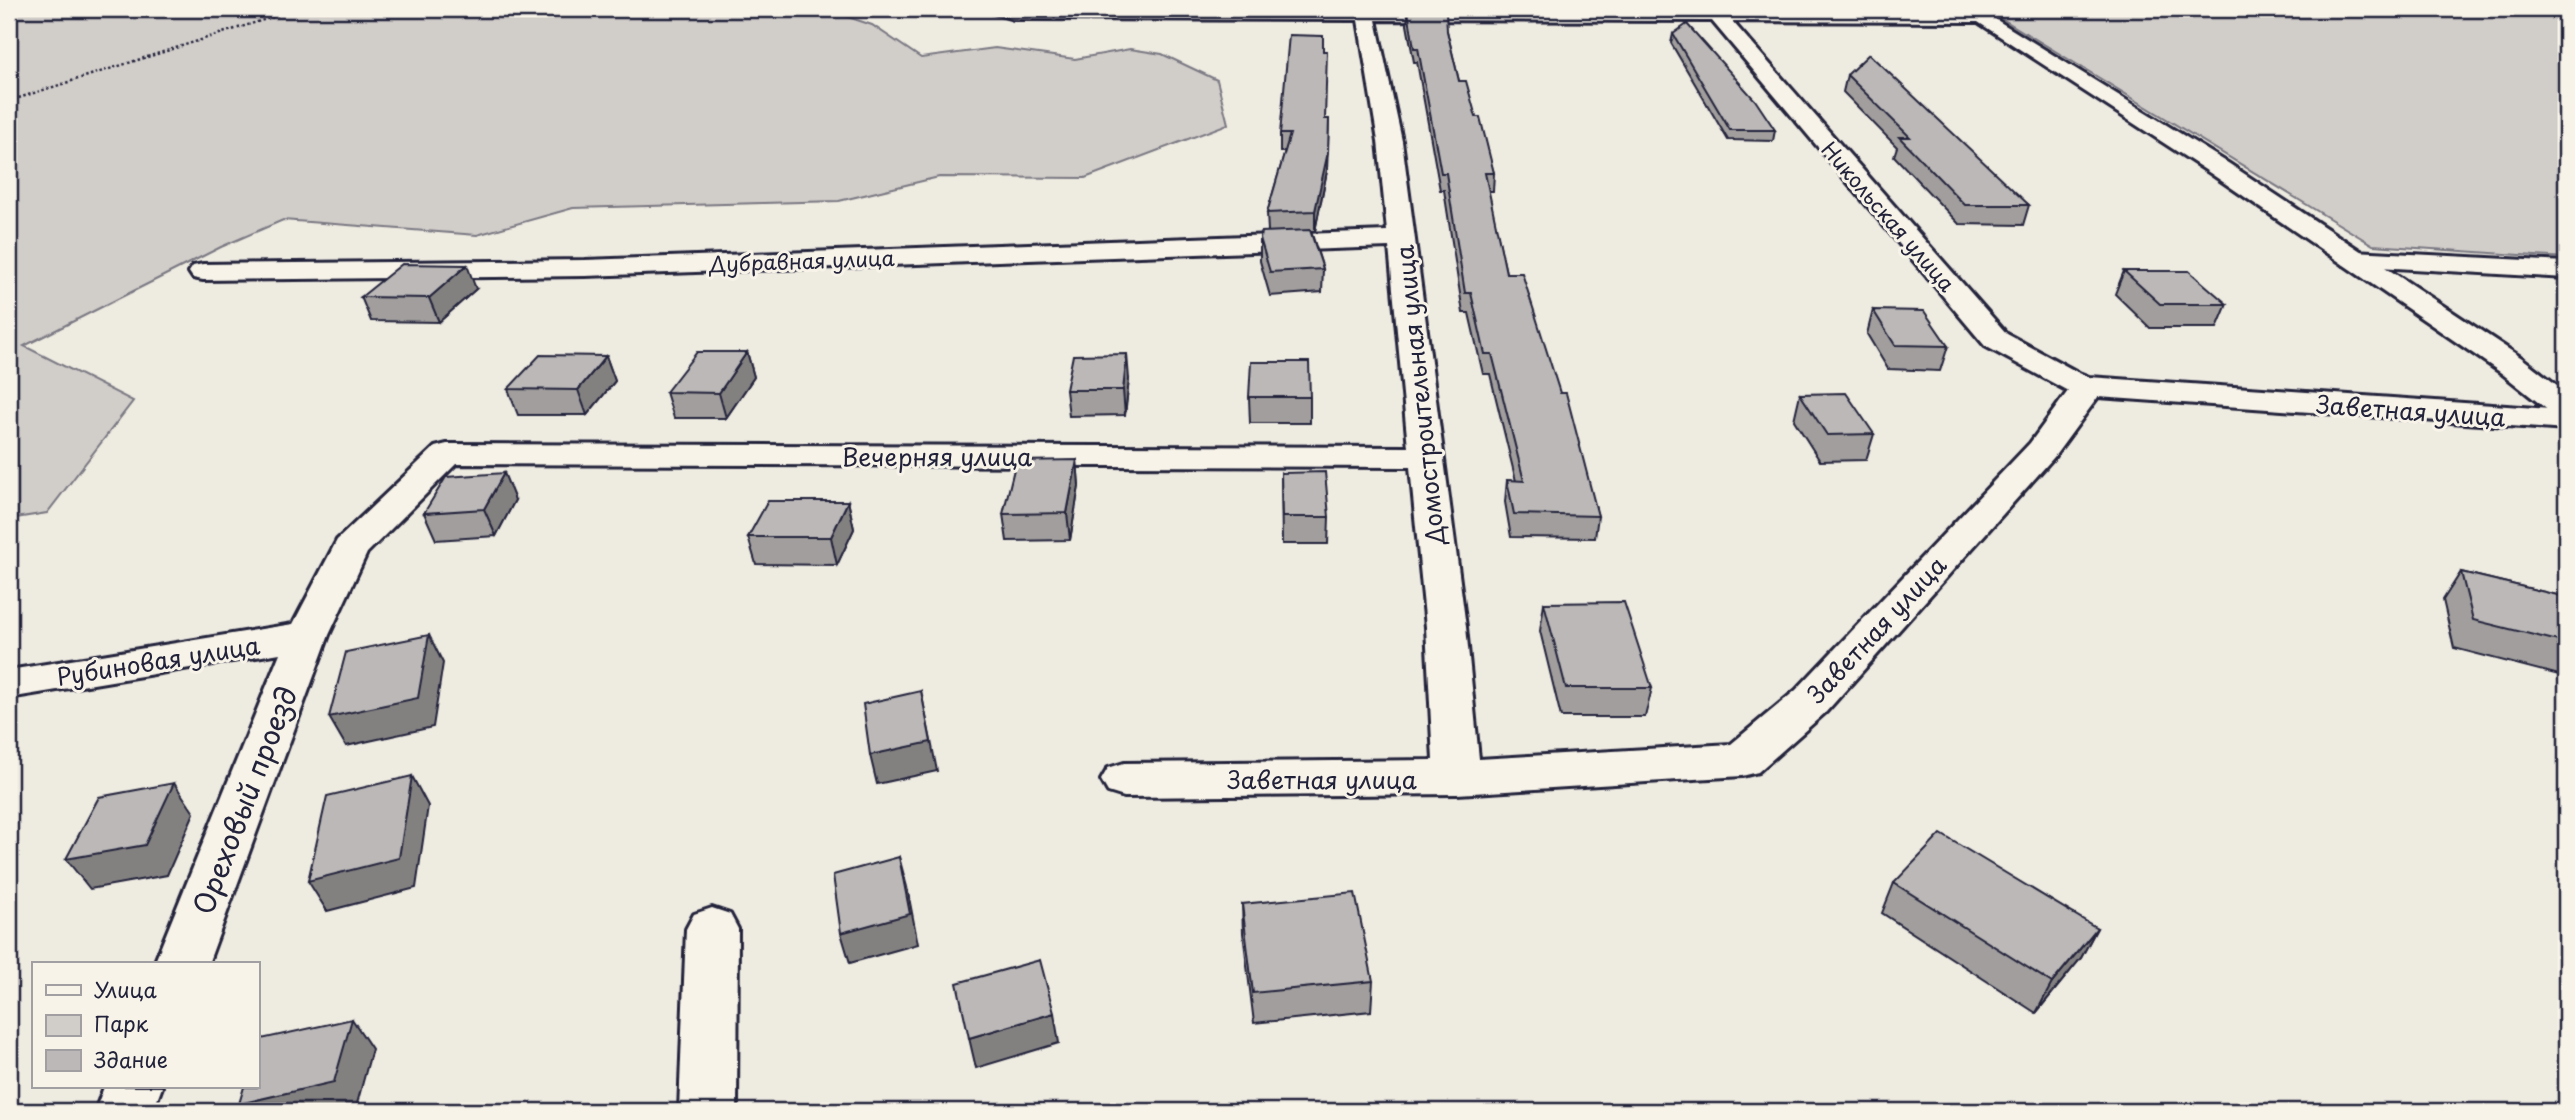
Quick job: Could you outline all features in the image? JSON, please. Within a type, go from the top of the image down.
[{"type":"street","points":[[1006,11],[1366,14],[1973,12],[2219,168],[2511,365],[2566,408]]},
{"type":"street","name":"Никольская улица","points":[[1724,13],[1996,340],[2084,386]]},
{"type":"street","name":"Домостроительная улица","points":[[1366,14],[1390,141],[1446,627],[1457,778]]},
{"type":"street","name":"Дубравная улица","points":[[203,272],[585,268],[1401,239]]},
{"type":"street","points":[[2354,259],[2566,270]]},
{"type":"street","name":"Заветная улица","points":[[1124,780],[1457,778],[1742,760],[1811,701],[2042,450],[2086,390],[2084,386],[2566,421]]},
{"type":"street","name":"Вечерняя улица","points":[[447,454],[1426,457]]},
{"type":"street","name":"Ореховый проезд","points":[[182,962],[308,635],[350,548],[447,454]]},
{"type":"street","name":"Рубиновая улица","points":[[9,684],[308,635]]},
{"type":"street","points":[[708,1111],[712,929]]},
{"type":"street","points":[[124,1111],[134,1088]]},
{"type":"path","points":[[9,101],[298,9]]},
{"type":"green space","points":[[9,9],[824,9],[872,25],[921,58],[995,48],[1075,59],[1130,49],[1162,54],[1217,80],[1228,124],[1085,178],[939,177],[839,201],[573,208],[477,235],[283,220],[221,247],[24,346],[133,401],[47,513],[9,519]]},
{"type":"green space","points":[[1986,9],[2566,9],[2566,258],[2373,245]]},
{"type":"building","points":[[1408,11],[1446,11],[1447,31],[1459,81],[1466,81],[1476,117],[1480,117],[1494,173],[1485,173],[1506,273],[1522,273],[1560,393],[1566,393],[1598,516],[1514,514],[1507,480],[1524,481],[1492,354],[1485,354],[1471,293],[1465,293],[1446,173],[1441,173],[1418,48],[1414,48]]},
{"type":"building","points":[[1687,24],[1755,100],[1775,130],[1730,130],[1673,34]]},
{"type":"building","points":[[1289,35],[1323,36],[1323,51],[1327,51],[1325,119],[1329,119],[1328,152],[1315,211],[1267,213],[1290,134],[1280,134]]},
{"type":"building","points":[[1869,54],[2029,205],[1965,205],[1899,137],[1910,137],[1847,75]]},
{"type":"building","points":[[1310,230],[1323,269],[1270,272],[1260,238],[1261,232]]},
{"type":"building","points":[[402,264],[467,265],[429,298],[361,297]]},
{"type":"building","points":[[2124,271],[2189,271],[2227,304],[2160,304]]},
{"type":"building","points":[[1873,310],[1924,311],[1948,346],[1895,345]]},
{"type":"building","points":[[697,352],[747,352],[719,393],[666,392]]},
{"type":"building","points":[[1127,354],[1123,390],[1066,390],[1073,355]]},
{"type":"building","points":[[540,355],[606,356],[578,390],[508,389]]},
{"type":"building","points":[[1251,362],[1309,362],[1310,397],[1249,397]]},
{"type":"building","points":[[1846,393],[1874,434],[1827,435],[1800,394]]},
{"type":"building","points":[[1077,460],[1067,513],[1003,514],[1016,461]]},
{"type":"building","points":[[1325,472],[1329,517],[1282,517],[1281,473]]},
{"type":"building","points":[[504,473],[484,509],[424,513],[446,477]]},
{"type":"building","points":[[768,501],[848,501],[831,537],[748,537]]},
{"type":"building","points":[[2461,572],[2566,597],[2566,643],[2473,620]]},
{"type":"building","points":[[1624,602],[1652,688],[1566,688],[1544,603]]},
{"type":"building","points":[[429,635],[418,698],[329,717],[346,652]]},
{"type":"building","points":[[921,691],[931,742],[870,755],[863,704]]},
{"type":"building","points":[[412,776],[399,858],[308,881],[327,796]]},
{"type":"building","points":[[174,783],[145,845],[66,859],[99,797]]},
{"type":"building","points":[[1941,834],[2097,928],[2052,983],[1894,883]]},
{"type":"building","points":[[899,857],[910,914],[841,933],[833,875]]},
{"type":"building","points":[[1355,893],[1373,981],[1253,993],[1242,904]]},
{"type":"building","points":[[1040,960],[1054,1013],[969,1038],[957,983]]},
{"type":"building","points":[[352,1019],[334,1082],[239,1104],[244,1088],[259,1088],[261,1039]]}]
